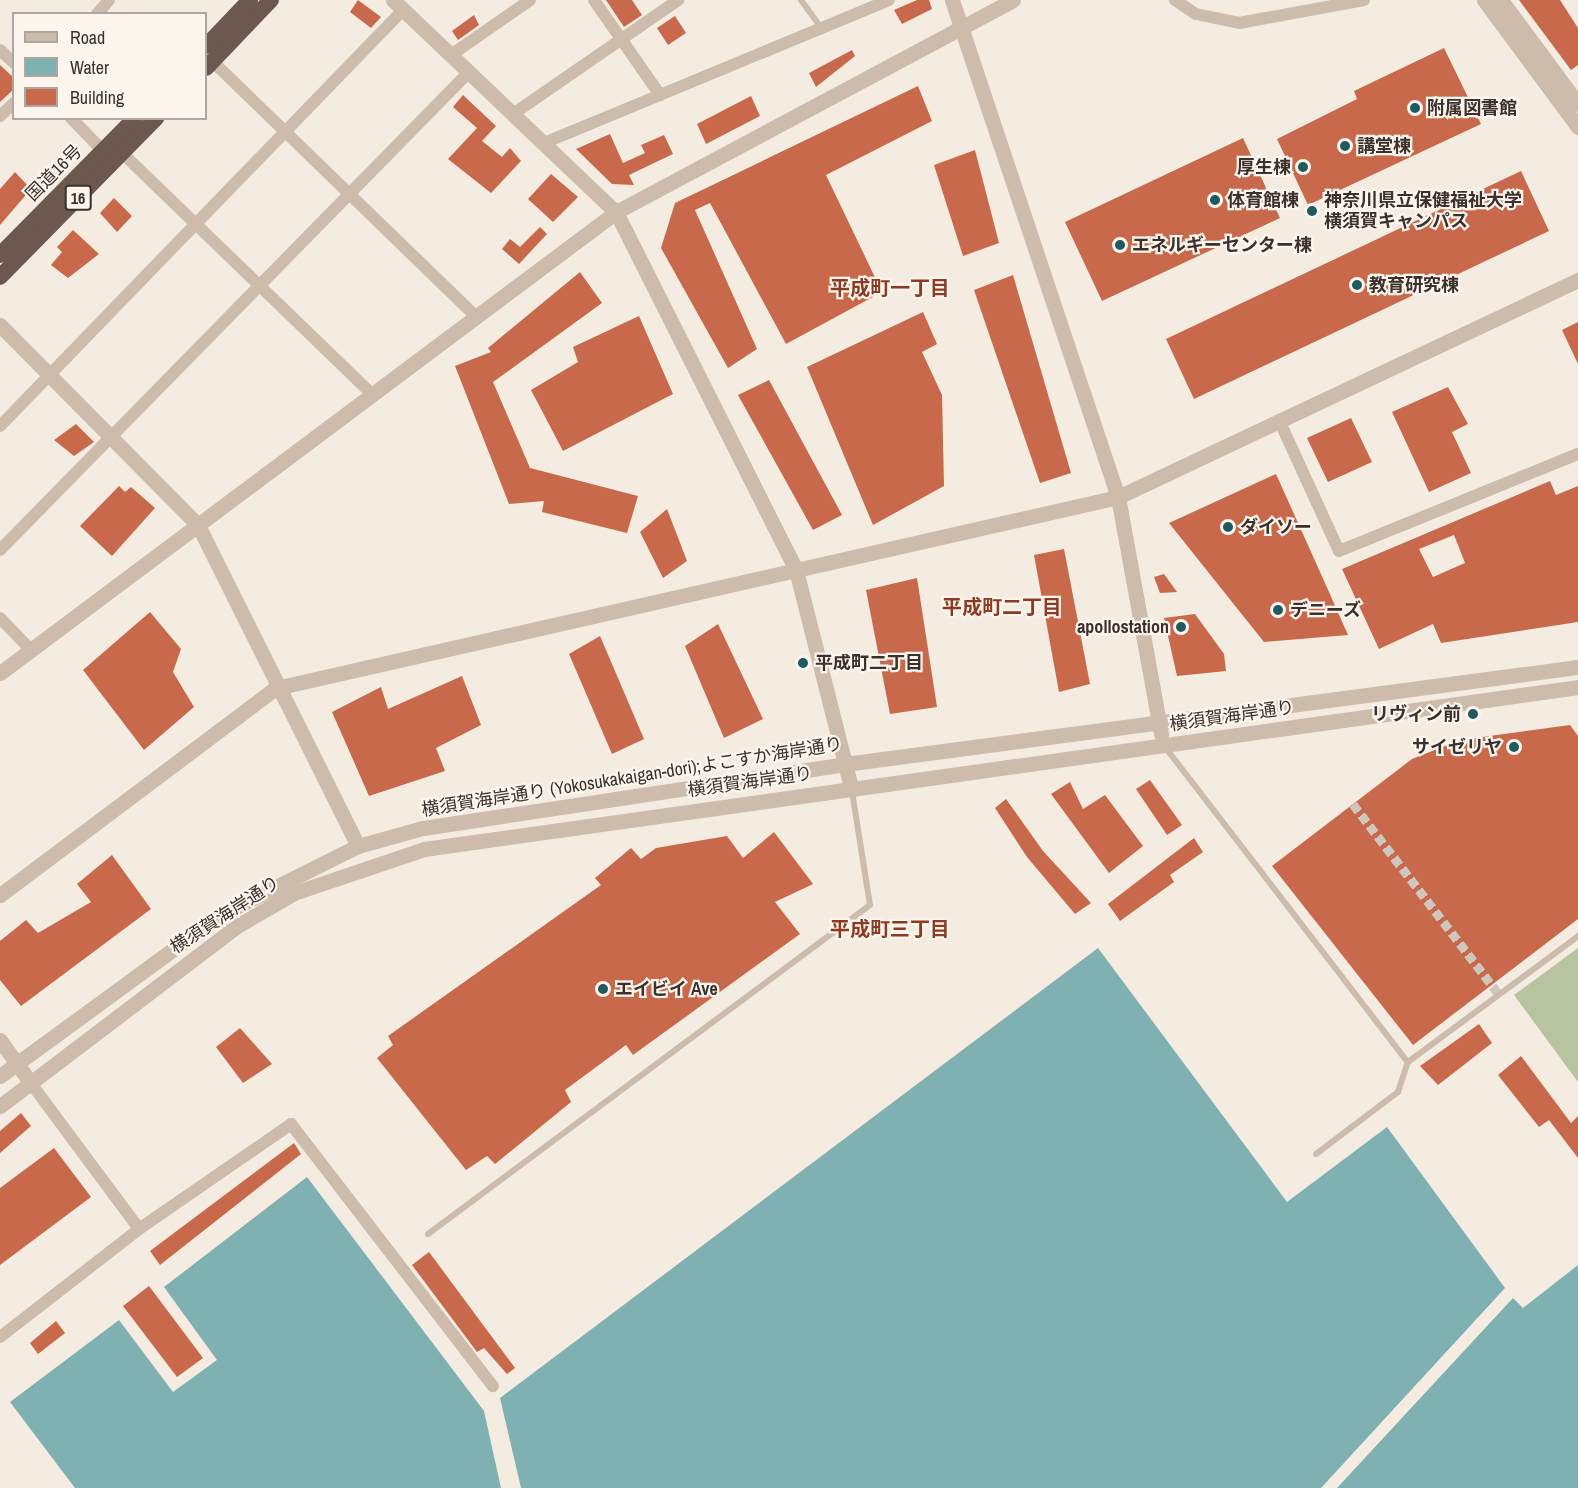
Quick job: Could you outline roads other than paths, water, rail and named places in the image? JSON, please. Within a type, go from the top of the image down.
[{"type":"highway","points":[[207,58],[250,0]]},
{"type":"highway","points":[[207,58],[271,0]]},
{"type":"highway","name":"国道16号","points":[[0,277],[112,149],[134,120]]},
{"type":"highway","name":"国道16号","points":[[0,255],[112,149],[153,120]]},
{"type":"street","points":[[99,12],[109,0]]},
{"type":"street","points":[[451,55],[530,0]]},
{"type":"street","points":[[594,0],[660,95]]},
{"type":"street","points":[[513,114],[678,0]]},
{"type":"street","points":[[544,143],[889,0]]},
{"type":"street","points":[[952,0],[1118,497],[1158,724],[1164,746]]},
{"type":"street","points":[[0,673],[616,212],[1013,0]]},
{"type":"street","points":[[1175,0],[1196,14],[1239,23],[1342,2],[1364,0]]},
{"type":"street","points":[[1484,0],[1578,127]]},
{"type":"street","points":[[1501,0],[1578,104]]},
{"type":"street","points":[[0,426],[284,131],[398,5],[616,212],[796,570],[851,787]]},
{"type":"street","points":[[0,50],[12,61]]},
{"type":"street","points":[[207,58],[476,317]]},
{"type":"street","points":[[0,550],[469,72]]},
{"type":"street","points":[[0,116],[12,105]]},
{"type":"street","points":[[73,120],[112,149],[196,224],[372,394]]},
{"type":"street","points":[[0,895],[276,688],[1118,497],[1578,280]]},
{"type":"street","points":[[0,325],[198,525],[276,688],[358,846]]},
{"type":"street","points":[[1279,420],[1339,551],[1578,454]]},
{"type":"street","points":[[0,618],[31,650]]},
{"type":"street","name":"横須賀海岸通り (Yokosukakaigan-dori);よこすか海岸通り","points":[[0,1076],[220,915],[358,846],[423,828],[845,764],[1578,667]]},
{"type":"street","name":"横須賀海岸通り","points":[[0,1106],[237,926],[294,893],[361,868],[424,849],[851,787],[1164,746],[1578,687]]},
{"type":"street","points":[[0,1040],[140,1229]]},
{"type":"street","points":[[0,1337],[140,1229],[291,1124],[493,1386]]},
{"type":"lane","points":[[801,0],[821,28]]},
{"type":"lane","points":[[1164,746],[1408,1062]]},
{"type":"lane","points":[[428,1234],[870,905],[851,787]]},
{"type":"lane","points":[[1316,1154],[1398,1092],[1408,1062],[1578,936]]},
{"type":"water","points":[[1098,948],[1287,1202],[1387,1127],[1505,1288],[1321,1488],[521,1488],[500,1398]]},
{"type":"water","points":[[307,1177],[484,1411],[501,1488],[75,1488],[10,1402],[119,1320],[173,1392],[217,1360],[164,1287]]},
{"type":"water","points":[[1578,1265],[1578,1488],[1337,1488],[1513,1298],[1523,1308]]},
{"type":"tunnel","points":[[1353,804],[1499,994]]},
{"type":"place","name":"附属図書館","points":[[1415,108]]},
{"type":"place","name":"講堂棟","points":[[1345,146]]},
{"type":"place","name":"厚生棟","points":[[1303,167]]},
{"type":"place","name":"体育館棟","points":[[1215,200]]},
{"type":"place","name":"神奈川県立保健福祉大学 横須賀キャンパス","points":[[1312,211]]},
{"type":"place","name":"エネルギーセンター棟","points":[[1120,245]]},
{"type":"place","name":"教育研究棟","points":[[1357,285]]},
{"type":"place","name":"ダイソー","points":[[1228,527]]},
{"type":"place","name":"デニーズ","points":[[1278,610]]},
{"type":"place","name":"apollostation","points":[[1181,627]]},
{"type":"place","name":"平成町二丁目","points":[[803,663]]},
{"type":"place","name":"リヴィン前","points":[[1473,714]]},
{"type":"place","name":"サイゼリヤ","points":[[1514,747]]},
{"type":"place","name":"エイビイ Ave","points":[[603,989]]},
{"type":"district","name":"平成町一丁目","points":[[890,287]]},
{"type":"district","name":"平成町二丁目","points":[[1002,606]]},
{"type":"district","name":"平成町三丁目","points":[[890,928]]}]
